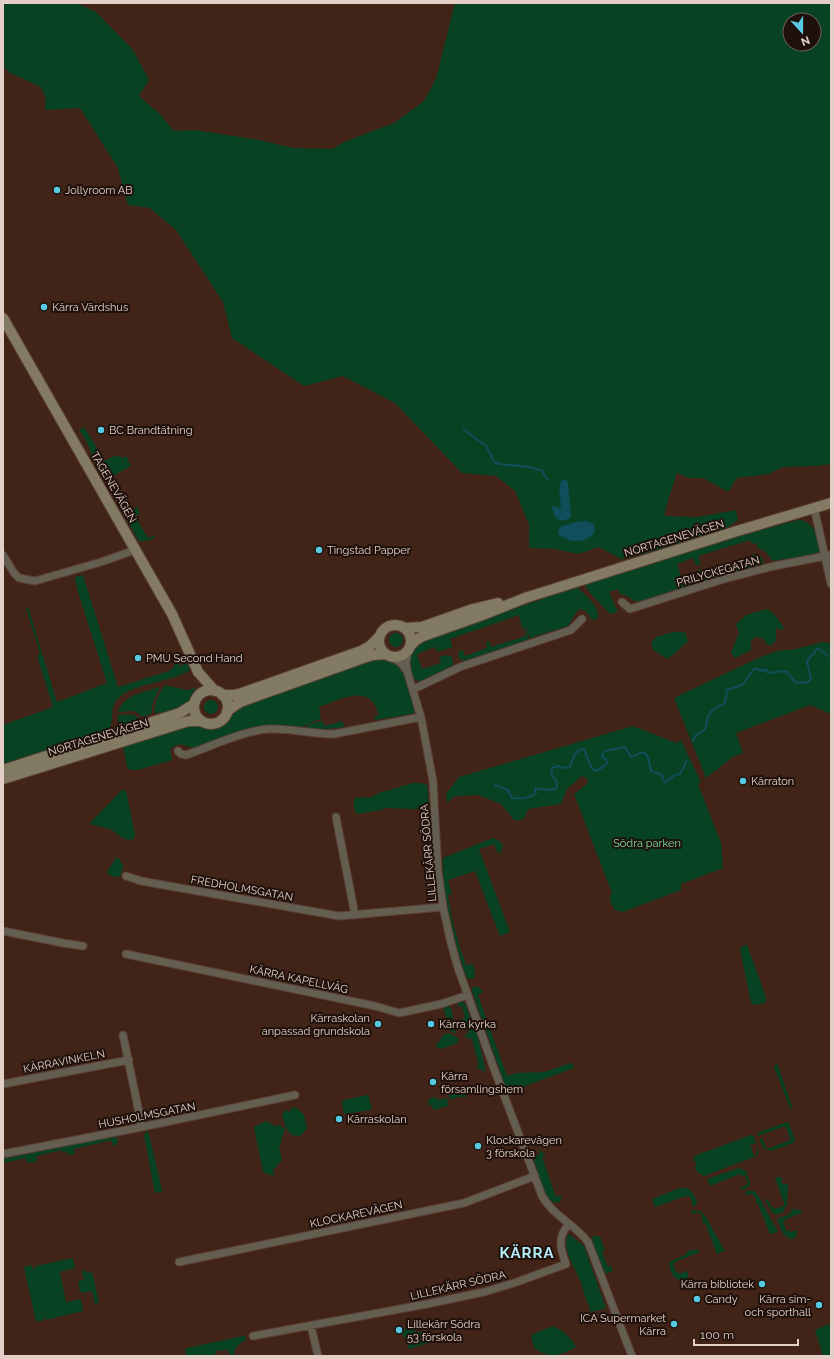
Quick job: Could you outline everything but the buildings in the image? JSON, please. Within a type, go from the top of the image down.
[{"type":"street","name":"TAGENEVÄGEN","points":[[3,318],[172,614],[198,672],[218,693]]},
{"type":"street","name":"NORTAGENEVÄGEN","points":[[3,779],[182,723],[201,721],[211,724],[217,723],[232,707],[248,699],[366,657],[381,654],[401,656],[416,640],[424,636],[525,598],[814,507],[831,503]]},
{"type":"street","points":[[814,507],[828,556],[831,584]]},
{"type":"street","points":[[3,555],[14,573],[19,578],[35,581],[44,580],[135,550]]},
{"type":"street","name":"PRILYCKEGATAN","points":[[622,602],[630,609],[724,579],[772,567],[828,556]]},
{"type":"street","name":"NORTAGENEVÄGEN","points":[[3,770],[180,713],[205,691],[234,695],[242,693],[361,651],[370,646],[385,628],[390,625],[400,625],[405,628],[422,627],[473,609],[525,598]]},
{"type":"street","points":[[414,689],[460,666],[570,630],[582,618]]},
{"type":"street","points":[[405,628],[411,635],[410,648]]},
{"type":"street","points":[[379,637],[380,647],[389,655]]},
{"type":"street","name":"LILLEKÄRR SÖDRA","points":[[410,648],[406,662],[407,671],[422,717],[433,781],[438,872],[443,907],[451,943],[468,995],[546,1202],[556,1214],[579,1232],[588,1242],[632,1356]]},
{"type":"street","name":"LILLEKÄRR SÖDRA","points":[[389,655],[401,663],[407,671]]},
{"type":"street","name":"TAGENEVÄGEN","points":[[196,700],[198,672]]},
{"type":"street","points":[[218,693],[227,702],[227,711]]},
{"type":"street","points":[[196,700],[195,713],[201,721]]},
{"type":"street","points":[[178,751],[181,754],[186,755],[258,730],[280,729],[334,734],[422,717]]},
{"type":"street","points":[[336,817],[355,915]]},
{"type":"street","name":"FREDHOLMSGATAN","points":[[126,876],[141,881],[339,916],[443,907]]},
{"type":"street","points":[[3,931],[82,946]]},
{"type":"street","name":"KÄRRA KAPELLVÄG","points":[[126,954],[375,1006],[399,1013],[428,1007],[468,995]]},
{"type":"street","points":[[123,1035],[142,1127]]},
{"type":"street","name":"KÄRRAVINKELN","points":[[3,1084],[129,1060]]},
{"type":"street","name":"HUSHOLMSGATAN","points":[[3,1154],[295,1095]]},
{"type":"street","name":"KLOCKAREVÄGEN","points":[[179,1262],[464,1203],[535,1176]]},
{"type":"street","name":"LILLEKÄRR SÖDRA","points":[[253,1336],[494,1290],[566,1264],[560,1243],[561,1235],[569,1224]]},
{"type":"street","points":[[311,1326],[318,1356]]},
{"type":"green space","points":[[3,3],[77,3],[96,12],[133,50],[149,80],[139,96],[160,114],[174,131],[195,130],[259,140],[293,148],[333,149],[344,142],[394,123],[424,101],[436,79],[455,3],[831,3],[831,464],[783,467],[769,474],[737,478],[728,492],[703,478],[689,478],[677,473],[664,516],[698,517],[736,510],[738,520],[727,528],[659,550],[621,559],[599,547],[578,554],[555,549],[529,548],[529,524],[515,491],[496,476],[462,473],[395,403],[343,376],[304,386],[232,338],[223,302],[176,230],[150,208],[128,205],[118,168],[80,108],[45,110],[46,99],[41,87],[10,73],[3,66]]},
{"type":"green space","points":[[84,427],[105,461],[116,455],[117,457],[120,456],[122,458],[126,456],[131,466],[105,480],[87,442],[79,430]]},
{"type":"green space","points":[[137,506],[140,513],[135,517],[148,538],[154,536],[155,538],[146,541],[139,541],[127,521],[129,515]]},
{"type":"green space","points":[[798,520],[808,523],[815,531],[819,541],[819,552],[817,554],[773,561],[766,552],[758,548],[756,543],[752,544],[750,540],[698,556],[701,565],[696,565],[693,558],[677,564],[683,583],[699,578],[697,571],[704,567],[700,570],[703,582],[638,602],[625,595],[621,595],[618,589],[609,592],[617,610],[617,612],[610,614],[590,593],[584,584],[710,544]]},
{"type":"green space","points":[[753,554],[762,557],[763,564],[704,582],[702,571],[705,577],[730,569],[729,562],[731,568],[753,562],[751,555]]},
{"type":"green space","points":[[83,575],[118,687],[169,671],[174,667],[177,659],[180,666],[187,663],[190,670],[173,678],[130,690],[122,695],[113,707],[110,729],[113,728],[114,731],[3,767],[3,725],[53,707],[37,656],[40,653],[26,608],[28,607],[57,702],[107,683],[77,589],[75,577]]},
{"type":"green space","points":[[577,587],[588,597],[597,609],[598,618],[592,620],[586,611],[580,609],[577,611],[568,626],[530,638],[526,628],[522,628],[519,615],[450,639],[453,647],[437,652],[435,647],[417,654],[422,669],[441,663],[439,657],[446,655],[452,657],[453,665],[422,682],[416,680],[413,676],[410,665],[412,652],[417,642]]},
{"type":"green space","points":[[767,609],[774,614],[784,628],[782,630],[776,628],[776,641],[771,645],[767,645],[764,639],[757,637],[751,640],[751,650],[735,658],[731,653],[739,633],[736,624],[746,615]]},
{"type":"green space","points":[[524,629],[526,630],[529,639],[464,662],[459,658],[458,653],[461,650],[463,650],[465,656],[487,648],[486,642],[489,641],[491,647],[526,636]]},
{"type":"green space","points":[[673,632],[685,632],[688,641],[667,659],[653,650],[651,643],[656,637]]},
{"type":"green space","points":[[393,633],[399,633],[403,637],[403,643],[399,647],[393,647],[389,643],[389,637]]},
{"type":"green space","points":[[823,642],[831,643],[831,714],[810,705],[736,733],[743,753],[733,757],[706,778],[674,698],[758,658],[777,651],[796,649]]},
{"type":"green space","points":[[384,657],[397,665],[406,679],[416,710],[413,714],[375,720],[374,717],[379,715],[375,705],[369,699],[362,696],[346,697],[319,707],[321,719],[303,727],[282,725],[264,727],[193,748],[183,745],[176,745],[170,750],[172,760],[138,770],[130,770],[127,767],[123,746],[188,724],[202,724],[210,727],[217,726],[224,722],[230,713],[238,708],[339,670]]},
{"type":"green space","points":[[165,685],[186,690],[196,688],[192,699],[184,706],[163,715],[160,712],[155,714],[157,699]]},
{"type":"green space","points":[[160,687],[153,702],[151,714],[141,717],[134,711],[118,712],[124,702],[129,698]]},
{"type":"green space","points":[[208,700],[214,700],[218,704],[218,710],[214,714],[208,714],[204,710],[204,704]]},
{"type":"green space","points":[[118,715],[134,715],[140,722],[120,729],[120,727],[124,726],[118,721]]},
{"type":"green space","points":[[322,721],[325,726],[342,721],[345,727],[320,730],[306,728],[307,725]]},
{"type":"green space","name":"Södra parken","points":[[633,726],[676,743],[681,740],[701,782],[698,784],[721,843],[723,868],[681,884],[681,890],[623,912],[615,910],[610,902],[612,893],[574,794],[587,784],[588,779],[582,776],[567,789],[561,804],[528,809],[524,819],[515,821],[501,804],[478,795],[454,796],[447,803],[446,794],[459,777]]},
{"type":"green space","points":[[413,783],[427,785],[429,805],[426,808],[384,808],[381,810],[357,814],[354,807],[355,798],[369,798],[379,793]]},
{"type":"green space","points":[[122,790],[125,790],[127,795],[135,835],[131,840],[124,839],[110,829],[89,824]]},
{"type":"green space","points":[[493,838],[502,844],[503,848],[501,850],[501,855],[499,851],[497,852],[494,844],[479,849],[510,932],[500,936],[475,871],[448,880],[452,894],[448,895],[453,922],[466,965],[473,964],[475,973],[474,978],[470,979],[467,978],[465,973],[449,916],[444,886],[443,858]]},
{"type":"green space","points":[[116,858],[119,858],[123,866],[120,877],[110,876],[107,872]]},
{"type":"green space","points":[[747,945],[766,997],[766,1001],[763,1004],[755,1005],[751,1003],[740,949]]},
{"type":"green space","points":[[476,986],[483,992],[478,995],[507,1076],[517,1073],[544,1072],[571,1063],[573,1064],[574,1068],[517,1089],[507,1091],[472,991],[472,988]]},
{"type":"green space","points":[[462,1001],[465,1003],[478,1036],[486,1072],[475,1067],[479,1066],[472,1039],[467,1038],[464,1035],[469,1033],[466,1024],[462,1025],[460,1020],[465,1018],[462,1006],[457,1007],[458,1003]]},
{"type":"green space","points":[[447,1005],[451,1008],[456,1034],[449,1030],[447,1023],[449,1022],[449,1019],[446,1017],[443,1006]]},
{"type":"green space","points":[[449,1033],[458,1038],[458,1043],[440,1049],[436,1047],[444,1034]]},
{"type":"green space","points":[[777,1063],[793,1109],[790,1108],[774,1067]]},
{"type":"green space","points":[[461,1086],[465,1087],[466,1097],[458,1097],[450,1100],[448,1089],[454,1089]]},
{"type":"green space","points":[[368,1095],[372,1108],[371,1110],[344,1114],[343,1100]]},
{"type":"green space","points":[[436,1097],[437,1100],[447,1098],[448,1106],[433,1110],[432,1105],[429,1106],[428,1099]]},
{"type":"green space","points":[[290,1107],[297,1108],[304,1115],[307,1128],[302,1135],[293,1135],[286,1127],[282,1115],[286,1109],[288,1112],[292,1110]]},
{"type":"green space","points":[[266,1121],[275,1126],[281,1125],[282,1129],[284,1126],[285,1129],[279,1148],[282,1160],[273,1170],[275,1175],[270,1175],[263,1172],[254,1127]]},
{"type":"green space","points":[[787,1122],[795,1139],[793,1143],[771,1151],[764,1149],[759,1139],[762,1138],[767,1149],[791,1140],[785,1126],[758,1136],[757,1133]]},
{"type":"green space","points":[[148,1130],[162,1190],[161,1192],[155,1193],[144,1135]]},
{"type":"green space","points":[[751,1135],[755,1137],[756,1143],[750,1145],[754,1156],[757,1152],[758,1146],[759,1148],[758,1153],[755,1156],[704,1176],[697,1172],[695,1166],[696,1162],[693,1161],[694,1156]]},
{"type":"green space","points":[[113,1136],[118,1140],[117,1144],[113,1146],[111,1140],[74,1149],[75,1154],[69,1155],[68,1152],[63,1153],[62,1150],[36,1156],[37,1161],[27,1163],[25,1158],[3,1163],[3,1159]]},
{"type":"green space","points":[[538,1149],[546,1155],[542,1157],[556,1197],[562,1195],[560,1202],[550,1201],[545,1193],[533,1155],[540,1155]]},
{"type":"green space","points":[[739,1168],[746,1171],[750,1183],[749,1187],[739,1189],[748,1184],[745,1175],[741,1176],[740,1174],[710,1186],[707,1179]]},
{"type":"green space","points":[[782,1177],[782,1184],[788,1184],[787,1205],[784,1212],[776,1215],[772,1212],[765,1200],[768,1199],[771,1207],[774,1209],[784,1206],[775,1178]]},
{"type":"green space","points":[[680,1188],[687,1188],[691,1191],[697,1202],[696,1205],[691,1207],[693,1205],[690,1196],[686,1196],[655,1207],[652,1199]]},
{"type":"green space","points":[[754,1191],[758,1195],[778,1232],[770,1234],[758,1204],[756,1204],[756,1198],[752,1194],[746,1195],[745,1192]]},
{"type":"green space","points":[[792,1209],[803,1212],[783,1221],[786,1231],[789,1230],[790,1232],[798,1230],[795,1238],[790,1239],[784,1235],[777,1220],[790,1214]]},
{"type":"green space","points":[[693,1210],[700,1211],[704,1214],[725,1251],[717,1254],[705,1223],[703,1224],[702,1215],[698,1212],[692,1214],[691,1212]]},
{"type":"green space","points":[[569,1234],[584,1246],[606,1308],[592,1312],[588,1309],[590,1308],[585,1297],[582,1283],[572,1265],[567,1251],[566,1238]]},
{"type":"green space","points":[[594,1235],[600,1237],[605,1250],[602,1252],[608,1267],[611,1266],[613,1271],[605,1274],[592,1240]]},
{"type":"green space","points":[[689,1250],[699,1250],[700,1252],[673,1264],[676,1273],[678,1272],[679,1274],[688,1271],[688,1279],[677,1279],[672,1274],[669,1262],[685,1255]]},
{"type":"green space","points":[[73,1258],[75,1268],[60,1272],[66,1302],[81,1299],[83,1311],[46,1320],[44,1317],[44,1320],[36,1322],[24,1267],[32,1265],[33,1269],[35,1269],[35,1266]]},
{"type":"green space","points":[[86,1270],[87,1273],[92,1272],[99,1303],[95,1304],[92,1291],[80,1292],[78,1281],[84,1280],[82,1271]]},
{"type":"green space","points":[[831,1323],[831,1356],[823,1356],[815,1330]]},
{"type":"green space","points":[[553,1326],[560,1329],[576,1347],[555,1355],[545,1354],[534,1348],[531,1335]]},
{"type":"green space","points":[[406,1327],[417,1332],[426,1332],[429,1339],[428,1343],[409,1349],[406,1339],[402,1335]]},
{"type":"green space","points":[[245,1336],[246,1340],[237,1346],[234,1356],[230,1356],[228,1350],[215,1351],[216,1356],[186,1356],[185,1349],[187,1348]]},
{"type":"water","points":[[565,479],[568,482],[571,515],[570,518],[566,520],[559,520],[555,517],[552,506],[559,508],[561,507],[559,487],[562,480]]},
{"type":"water","points":[[587,521],[594,524],[595,531],[588,538],[573,541],[568,540],[558,534],[559,527],[576,522]]},
{"type":"waterway","points":[[463,429],[485,445],[494,462],[499,464],[530,467],[542,471],[547,479]]},
{"type":"waterway","points":[[693,741],[696,735],[704,730],[710,712],[725,703],[727,690],[742,685],[754,669],[762,671],[766,669],[768,673],[784,671],[787,672],[796,683],[808,682],[811,679],[807,661],[817,649],[828,656]]},
{"type":"waterway","points":[[495,785],[508,790],[512,798],[521,798],[536,794],[535,788],[547,790],[556,789],[557,785],[556,780],[552,775],[552,768],[559,766],[562,768],[570,767],[576,753],[584,749],[589,763],[594,771],[600,769],[608,763],[602,755],[605,751],[625,747],[631,757],[640,753],[646,754],[651,771],[662,775],[664,781],[666,782],[675,775],[680,774],[687,760]]},
{"type":"place","name":"Jollyroom AB","points":[[57,190]]},
{"type":"place","name":"Kärra Värdshus","points":[[44,307]]},
{"type":"place","name":"BC Brandtätning","points":[[101,430]]},
{"type":"place","name":"Tingstad Papper","points":[[319,550]]},
{"type":"place","name":"PMU Second Hand","points":[[138,658]]},
{"type":"place","name":"Kärraton","points":[[743,781]]},
{"type":"place","name":"Kärraskolan anpassad grundskola","points":[[378,1024]]},
{"type":"place","name":"Kärra kyrka","points":[[431,1024]]},
{"type":"place","name":"Kärra församlingshem","points":[[433,1082]]},
{"type":"place","name":"Kärraskolan","points":[[339,1119]]},
{"type":"place","name":"Klockarevägen 3 förskola","points":[[478,1146]]},
{"type":"place","name":"Kärra bibliotek","points":[[762,1284]]},
{"type":"place","name":"Candy","points":[[697,1299]]},
{"type":"place","name":"Kärra sim- och sporthall","points":[[819,1305]]},
{"type":"place","name":"ICA Supermarket Kärra","points":[[674,1324]]},
{"type":"place","name":"Lillekärr Södra 53 förskola","points":[[399,1330]]},
{"type":"district","name":"KÄRRA","points":[[527,1253]]}]
